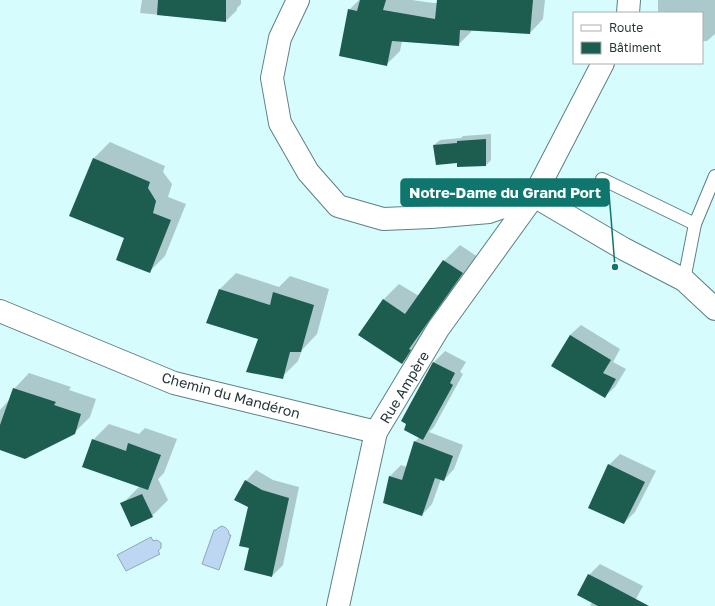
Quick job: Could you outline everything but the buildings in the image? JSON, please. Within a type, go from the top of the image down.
[{"type":"street","points":[[298,0],[280,38],[272,78],[280,123],[308,172],[338,206],[383,219],[431,217],[489,212],[534,196],[624,249],[684,280],[715,308]]},
{"type":"street","points":[[628,12],[629,0]]},
{"type":"street","name":"Rue Ampère","points":[[338,606],[376,432],[438,329],[534,196],[602,64]]},
{"type":"street","name":"Chemin du Mandéron","points":[[0,311],[174,384],[376,432]]},
{"type":"lane","points":[[684,280],[695,224],[715,176]]},
{"type":"lane","points":[[602,179],[695,224]]},
{"type":"water","points":[[222,526],[226,528],[229,535],[231,535],[219,570],[202,564],[214,530]]},
{"type":"water","points":[[151,537],[153,541],[157,540],[161,543],[161,548],[158,551],[160,554],[126,571],[117,555]]},
{"type":"place","name":"Notre-Dame du Grand Port","points":[[615,267]]}]
